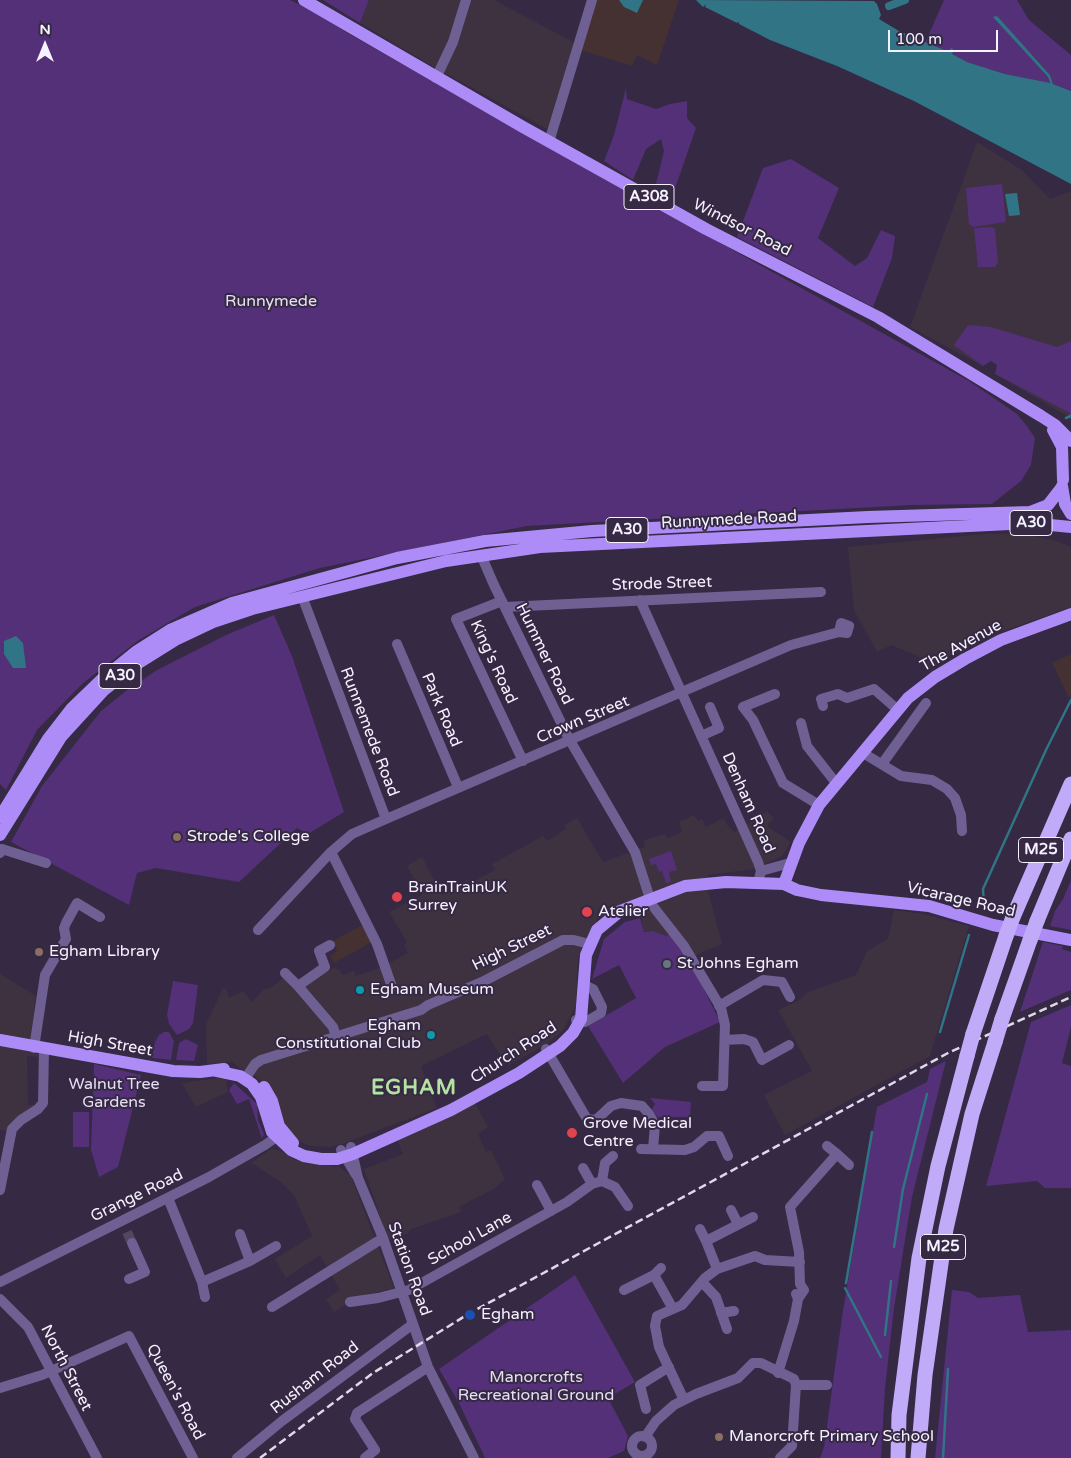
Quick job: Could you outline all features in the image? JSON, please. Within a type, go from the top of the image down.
[{"type":"highway","name":"M25","points":[[898,1458],[899,1415],[919,1258],[938,1166],[973,1034],[1006,936],[1071,784]]},
{"type":"highway","name":"M25","points":[[918,1458],[926,1366],[946,1229],[972,1114],[1036,921],[1071,839]]},
{"type":"main road","name":"Windsor Road","points":[[304,0],[436,78],[706,229],[878,317],[1038,414],[1055,425],[1071,441]]},
{"type":"main road","name":"Windsor Road","points":[[1038,414],[1059,439],[1063,453],[1063,484]]},
{"type":"main road","points":[[1038,414],[1071,427]]},
{"type":"main road","name":"A30","points":[[1071,466],[1063,484],[1065,504],[1071,514]]},
{"type":"main road","name":"Runnymede Road","points":[[0,817],[22,778],[60,722],[86,694],[125,660],[170,630],[206,613],[305,581],[440,549],[526,537],[868,517],[1030,512],[1048,505],[1063,484]]},
{"type":"main road","name":"Runnymede Road","points":[[302,596],[429,564],[481,554],[583,544],[1030,522],[1071,527]]},
{"type":"main road","name":"A30","points":[[0,835],[61,737],[83,710],[120,676],[161,649],[194,631],[232,615],[302,596]]},
{"type":"main road","name":"The Avenue","points":[[863,753],[898,710],[919,689],[965,658],[1001,640],[1071,614]]},
{"type":"main road","points":[[589,944],[597,930],[620,911],[685,886],[760,877],[784,884],[790,863],[819,805],[863,753]]},
{"type":"main road","name":"Vicarage Road","points":[[784,884],[797,890],[821,895],[929,906],[992,925],[1071,940]]},
{"type":"main road","name":"Church Road","points":[[247,1076],[261,1097],[269,1125],[279,1134],[306,1150],[322,1153],[347,1152],[424,1120],[569,1039],[578,1021],[581,1007],[589,944]]},
{"type":"main road","name":"High Street","points":[[0,1040],[39,1048],[92,1055],[166,1070],[216,1071],[247,1076]]},
{"type":"street","points":[[436,78],[453,42],[466,0]]},
{"type":"street","points":[[549,142],[592,0]]},
{"type":"street","name":"Hummer Road","points":[[481,554],[503,604],[571,742],[634,852],[650,898],[660,917],[684,946],[719,1006],[726,1025],[723,1086],[702,1086]]},
{"type":"street","name":"Strode Street","points":[[503,604],[821,592]]},
{"type":"street","name":"Runnemede Road","points":[[258,930],[330,852],[352,834],[386,819],[302,596]]},
{"type":"street","name":"Denham Road","points":[[640,600],[701,736],[760,877]]},
{"type":"street","name":"King's Road","points":[[503,604],[456,619],[523,761]]},
{"type":"street","name":"Crown Street","points":[[386,819],[458,787],[571,742],[791,645],[839,632]]},
{"type":"street","name":"Park Road","points":[[398,644],[458,787]]},
{"type":"street","points":[[823,706],[821,698],[838,694],[847,698],[874,689],[898,710]]},
{"type":"street","points":[[775,694],[743,707],[753,720],[783,783],[819,805]]},
{"type":"street","points":[[882,764],[926,703]]},
{"type":"street","points":[[701,736],[719,728],[710,707]]},
{"type":"street","points":[[800,723],[807,746],[836,783]]},
{"type":"street","points":[[863,753],[901,776],[932,780],[946,789],[955,798],[961,815],[962,831]]},
{"type":"street","points":[[0,853],[2,849],[46,863]]},
{"type":"street","points":[[330,852],[377,944],[392,987]]},
{"type":"street","points":[[760,877],[790,863]]},
{"type":"street","points":[[0,1190],[12,1129],[21,1120],[41,1107],[43,1102],[39,1048],[45,975],[66,939],[64,928],[77,903],[100,917]]},
{"type":"street","name":"High Street","points":[[247,1076],[261,1060],[421,1010],[428,1005],[484,981],[563,940],[574,940],[589,944]]},
{"type":"street","points":[[298,986],[325,967],[319,951],[330,945]]},
{"type":"street","points":[[285,973],[332,1026],[336,1037]]},
{"type":"street","points":[[719,1006],[763,980],[782,982],[790,997]]},
{"type":"street","name":"Church Road","points":[[578,1021],[602,1013],[602,1006],[593,989],[584,985]]},
{"type":"street","points":[[725,1040],[744,1039],[753,1042],[762,1060],[789,1045]]},
{"type":"street","points":[[547,1052],[587,1119],[596,1120],[611,1106],[621,1103],[642,1106],[650,1114],[654,1125],[653,1149]]},
{"type":"street","name":"Grange Road","points":[[0,1282],[214,1174],[279,1134]]},
{"type":"street","points":[[641,1149],[685,1150],[694,1147],[707,1136],[719,1136],[728,1156]]},
{"type":"street","points":[[827,1146],[849,1165]]},
{"type":"street","name":"Station Road","points":[[347,1152],[383,1238],[429,1369],[474,1458]]},
{"type":"street","points":[[778,1372],[794,1321],[798,1299],[795,1289],[800,1284],[800,1262],[790,1207],[837,1154]]},
{"type":"street","points":[[613,1156],[605,1162],[602,1181],[615,1187],[628,1206]]},
{"type":"street","points":[[582,1168],[592,1184]]},
{"type":"street","name":"School Lane","points":[[350,1302],[403,1292],[579,1195],[592,1184],[602,1181]]},
{"type":"street","points":[[537,1186],[551,1211]]},
{"type":"street","points":[[168,1198],[202,1282],[205,1297]]},
{"type":"street","points":[[731,1210],[738,1224]]},
{"type":"street","points":[[706,1241],[753,1217]]},
{"type":"street","points":[[122,1221],[127,1232]]},
{"type":"street","points":[[700,1229],[717,1269]]},
{"type":"street","points":[[240,1234],[250,1261]]},
{"type":"street","points":[[272,1307],[383,1238]]},
{"type":"street","points":[[128,1279],[145,1272],[132,1243]]},
{"type":"street","points":[[202,1282],[250,1261],[276,1246]]},
{"type":"street","points":[[684,1400],[658,1347],[655,1319],[682,1305],[702,1282],[717,1269],[747,1260],[756,1264],[765,1260],[800,1262]]},
{"type":"street","points":[[624,1290],[658,1272],[672,1309]]},
{"type":"street","points":[[702,1282],[716,1298],[727,1329]]},
{"type":"street","name":"North Street","points":[[0,1299],[26,1323],[96,1458]]},
{"type":"street","points":[[722,1313],[734,1311]]},
{"type":"street","name":"Rusham Road","points":[[237,1458],[326,1387],[413,1324]]},
{"type":"street","name":"Queen's Road","points":[[51,1370],[129,1336],[193,1458]]},
{"type":"street","points":[[645,1437],[664,1414],[684,1400],[738,1378],[753,1363],[761,1363],[794,1379],[796,1384],[798,1429],[792,1446],[780,1458]]},
{"type":"street","points":[[646,1409],[640,1385],[669,1368]]},
{"type":"street","points":[[365,1458],[376,1450],[355,1420],[357,1413],[429,1369]]},
{"type":"street","points":[[0,1388],[51,1370]]},
{"type":"street","points":[[796,1384],[827,1385]]},
{"type":"street","points":[[638,1437],[645,1437],[652,1446],[647,1457],[632,1456],[633,1442],[638,1437]]},
{"type":"shaded area","points":[[369,0],[494,0],[575,43],[549,130],[427,63],[360,23]]},
{"type":"shaded area","points":[[596,0],[679,0],[657,65],[637,55],[632,66],[580,50]]},
{"type":"shaded area","points":[[977,142],[1022,170],[1050,199],[1071,191],[1071,414],[1067,416],[995,374],[997,365],[991,361],[983,366],[910,327]]},
{"type":"shaded area","points":[[984,534],[1022,534],[1057,541],[1071,547],[1071,607],[975,641],[928,669],[918,656],[891,645],[877,652],[854,610],[848,547]]},
{"type":"shaded area","points":[[1071,654],[1071,694],[1069,698],[1052,663]]},
{"type":"shaded area","points":[[767,811],[774,818],[767,826],[791,842],[782,856],[754,869],[708,875],[708,890],[722,944],[698,954],[690,960],[667,936],[653,931],[644,932],[636,899],[601,913],[578,956],[576,1004],[564,1029],[547,1044],[509,1065],[505,1059],[503,1060],[487,1034],[421,1066],[437,1108],[345,1143],[331,1147],[310,1146],[298,1141],[286,1127],[274,1095],[253,1074],[239,1068],[233,1062],[207,1064],[206,1024],[223,988],[226,989],[229,998],[244,991],[252,1002],[264,989],[271,988],[289,973],[302,986],[333,968],[340,970],[342,975],[354,971],[356,976],[382,967],[408,953],[404,944],[407,942],[389,912],[422,895],[407,866],[422,857],[442,895],[467,880],[469,884],[495,870],[492,864],[543,836],[547,841],[566,829],[564,825],[577,818],[603,862],[645,847],[644,840],[665,834],[667,838],[682,832],[679,822],[694,815],[698,821],[702,819],[706,827],[724,818],[727,825],[735,832]]},
{"type":"shaded area","points":[[894,910],[923,914],[969,926],[930,1056],[785,1135],[764,1095],[812,1071],[778,1010],[800,1000],[806,993],[856,975],[867,951],[888,939]]},
{"type":"shaded area","points":[[362,925],[372,942],[334,963],[330,956],[337,951],[333,941]]},
{"type":"shaded area","points":[[0,974],[36,996],[30,1039],[40,1057],[27,1056],[28,1105],[39,1105],[7,1131],[0,1130]]},
{"type":"shaded area","points":[[226,1077],[228,1092],[196,1107],[182,1083]]},
{"type":"shaded area","points":[[475,1103],[488,1127],[478,1134],[486,1152],[491,1150],[505,1179],[494,1189],[460,1206],[461,1212],[409,1230],[409,1233],[388,1240],[364,1169],[403,1154],[397,1140]]},
{"type":"shaded area","points":[[271,1149],[281,1151],[295,1160],[340,1167],[351,1176],[394,1288],[361,1296],[334,1312],[326,1299],[340,1290],[320,1255],[286,1278],[275,1259],[312,1236],[294,1195],[281,1182],[251,1163]]},
{"type":"green space","name":"Runnymede","points":[[0,0],[290,0],[315,12],[346,32],[549,148],[969,381],[1017,414],[1027,426],[1035,438],[1031,465],[1021,481],[992,504],[912,505],[527,526],[320,568],[195,607],[139,640],[83,683],[37,730],[6,790],[0,784]]},
{"type":"green space","points":[[323,0],[369,0],[360,23]]},
{"type":"green space","points":[[944,0],[1017,0],[1029,20],[1071,55],[1071,91],[1053,84],[1050,75],[994,17],[1048,77],[1050,84],[1005,74],[967,62],[952,54],[953,50],[951,49],[949,53],[925,43]]},
{"type":"green space","points":[[626,88],[627,99],[656,109],[687,101],[687,118],[696,128],[672,197],[655,188],[664,151],[661,139],[646,149],[633,180],[604,161],[614,135]]},
{"type":"green space","points":[[791,159],[839,188],[818,238],[855,266],[867,258],[881,230],[895,236],[892,258],[873,307],[737,237],[763,168]]},
{"type":"green space","points":[[1002,184],[1006,222],[973,227],[969,224],[966,188]]},
{"type":"green space","points":[[991,227],[995,229],[998,262],[995,267],[978,267],[974,228]]},
{"type":"green space","points":[[968,325],[991,327],[1057,347],[1071,341],[1071,419],[1067,417],[1070,413],[995,374],[997,365],[991,361],[983,366],[954,345]]},
{"type":"green space","name":"Strode's College","points":[[274,615],[292,656],[344,812],[308,834],[297,828],[239,882],[156,868],[137,873],[129,905],[11,842],[42,786],[101,711],[157,670],[226,635]]},
{"type":"green space","points":[[671,851],[677,870],[669,872],[671,882],[666,883],[662,871],[659,872],[656,864],[651,865],[649,859]]},
{"type":"green space","points":[[1071,880],[1071,930],[1050,926],[1055,911],[1063,899]]},
{"type":"green space","points":[[640,918],[644,932],[653,931],[667,936],[670,934],[690,960],[720,1022],[665,1047],[623,1083],[588,1026],[636,998],[619,965],[592,979],[604,939],[625,922]]},
{"type":"green space","points":[[1043,942],[1063,946],[1062,949],[1071,952],[1071,990],[1020,1012]]},
{"type":"green space","points":[[173,981],[198,985],[193,1023],[189,1029],[177,1035],[169,1024],[167,1015]]},
{"type":"green space","points":[[1071,1005],[1071,1027],[1062,1063],[1071,1066],[1071,1188],[1045,1188],[1037,1181],[986,1186],[1031,1022]]},
{"type":"green space","points":[[169,1032],[174,1041],[171,1060],[152,1058],[155,1042],[159,1035]]},
{"type":"green space","points":[[186,1039],[198,1045],[194,1061],[176,1060],[179,1043]]},
{"type":"green space","points":[[946,1061],[912,1197],[894,1308],[885,1388],[881,1458],[820,1458],[824,1447],[842,1317],[877,1107],[927,1082],[930,1069]]},
{"type":"green space","name":"Walnut Tree Gardens","points":[[94,1064],[141,1075],[118,1167],[99,1177],[91,1150]]},
{"type":"green space","points":[[234,1083],[257,1104],[258,1120],[264,1134],[262,1139],[249,1099],[237,1104],[229,1090]]},
{"type":"green space","points":[[650,1098],[691,1102],[690,1117],[657,1117],[652,1109],[655,1104]]},
{"type":"green space","points":[[73,1112],[89,1112],[89,1147],[73,1147]]},
{"type":"green space","name":"Manorcrofts Recreational Ground","points":[[575,1275],[635,1382],[608,1398],[628,1436],[624,1451],[608,1458],[485,1458],[459,1403],[439,1369]]},
{"type":"green space","points":[[952,1290],[969,1292],[978,1298],[1020,1295],[1028,1332],[1071,1330],[1071,1458],[935,1458]]},
{"type":"water","points":[[619,0],[643,0],[637,13],[624,7]]},
{"type":"water","points":[[696,0],[874,1],[881,15],[879,19],[899,31],[949,52],[951,48],[954,50],[952,54],[967,62],[1005,74],[1050,83],[1048,77],[993,17],[997,16],[1050,75],[1053,84],[1071,91],[1071,184],[914,101],[837,66],[770,40],[739,24],[739,22],[737,23],[705,7],[706,4],[703,7]]},
{"type":"water","points":[[1017,193],[1020,215],[1009,216],[1005,194]]},
{"type":"water","points":[[16,636],[23,643],[26,668],[13,668],[4,654],[4,641]]},
{"type":"waterway","points":[[889,6],[905,0]]},
{"type":"waterway","points":[[1066,418],[1071,416]]},
{"type":"waterway","points":[[984,909],[983,889],[1046,750],[1071,700]]},
{"type":"waterway","points":[[940,1032],[969,935]]},
{"type":"waterway","points":[[894,1247],[903,1189],[927,1094]]},
{"type":"waterway","points":[[846,1283],[872,1132]]},
{"type":"waterway","points":[[885,1335],[891,1281]]},
{"type":"waterway","points":[[845,1288],[881,1357]]},
{"type":"waterway","points":[[943,1458],[948,1369]]},
{"type":"tunnel","points":[[127,1232],[132,1243]]},
{"type":"railway","points":[[260,1458],[373,1373],[470,1313],[948,1053],[1071,997]]},
{"type":"place","name":"Strode's College","points":[[177,837]]},
{"type":"place","name":"BrainTrainUK Surrey","points":[[397,897]]},
{"type":"place","name":"Atelier","points":[[587,912]]},
{"type":"place","name":"Egham Library","points":[[39,952]]},
{"type":"place","name":"St Johns Egham","points":[[667,964]]},
{"type":"place","name":"Egham Museum","points":[[360,990]]},
{"type":"place","name":"Egham Constitutional Club","points":[[431,1035]]},
{"type":"place","name":"Grove Medical Centre","points":[[572,1133]]},
{"type":"place","name":"Egham","points":[[470,1315]]},
{"type":"place","name":"Manorcroft Primary School","points":[[719,1437]]},
{"type":"district","name":"EGHAM","points":[[414,1088]]}]
